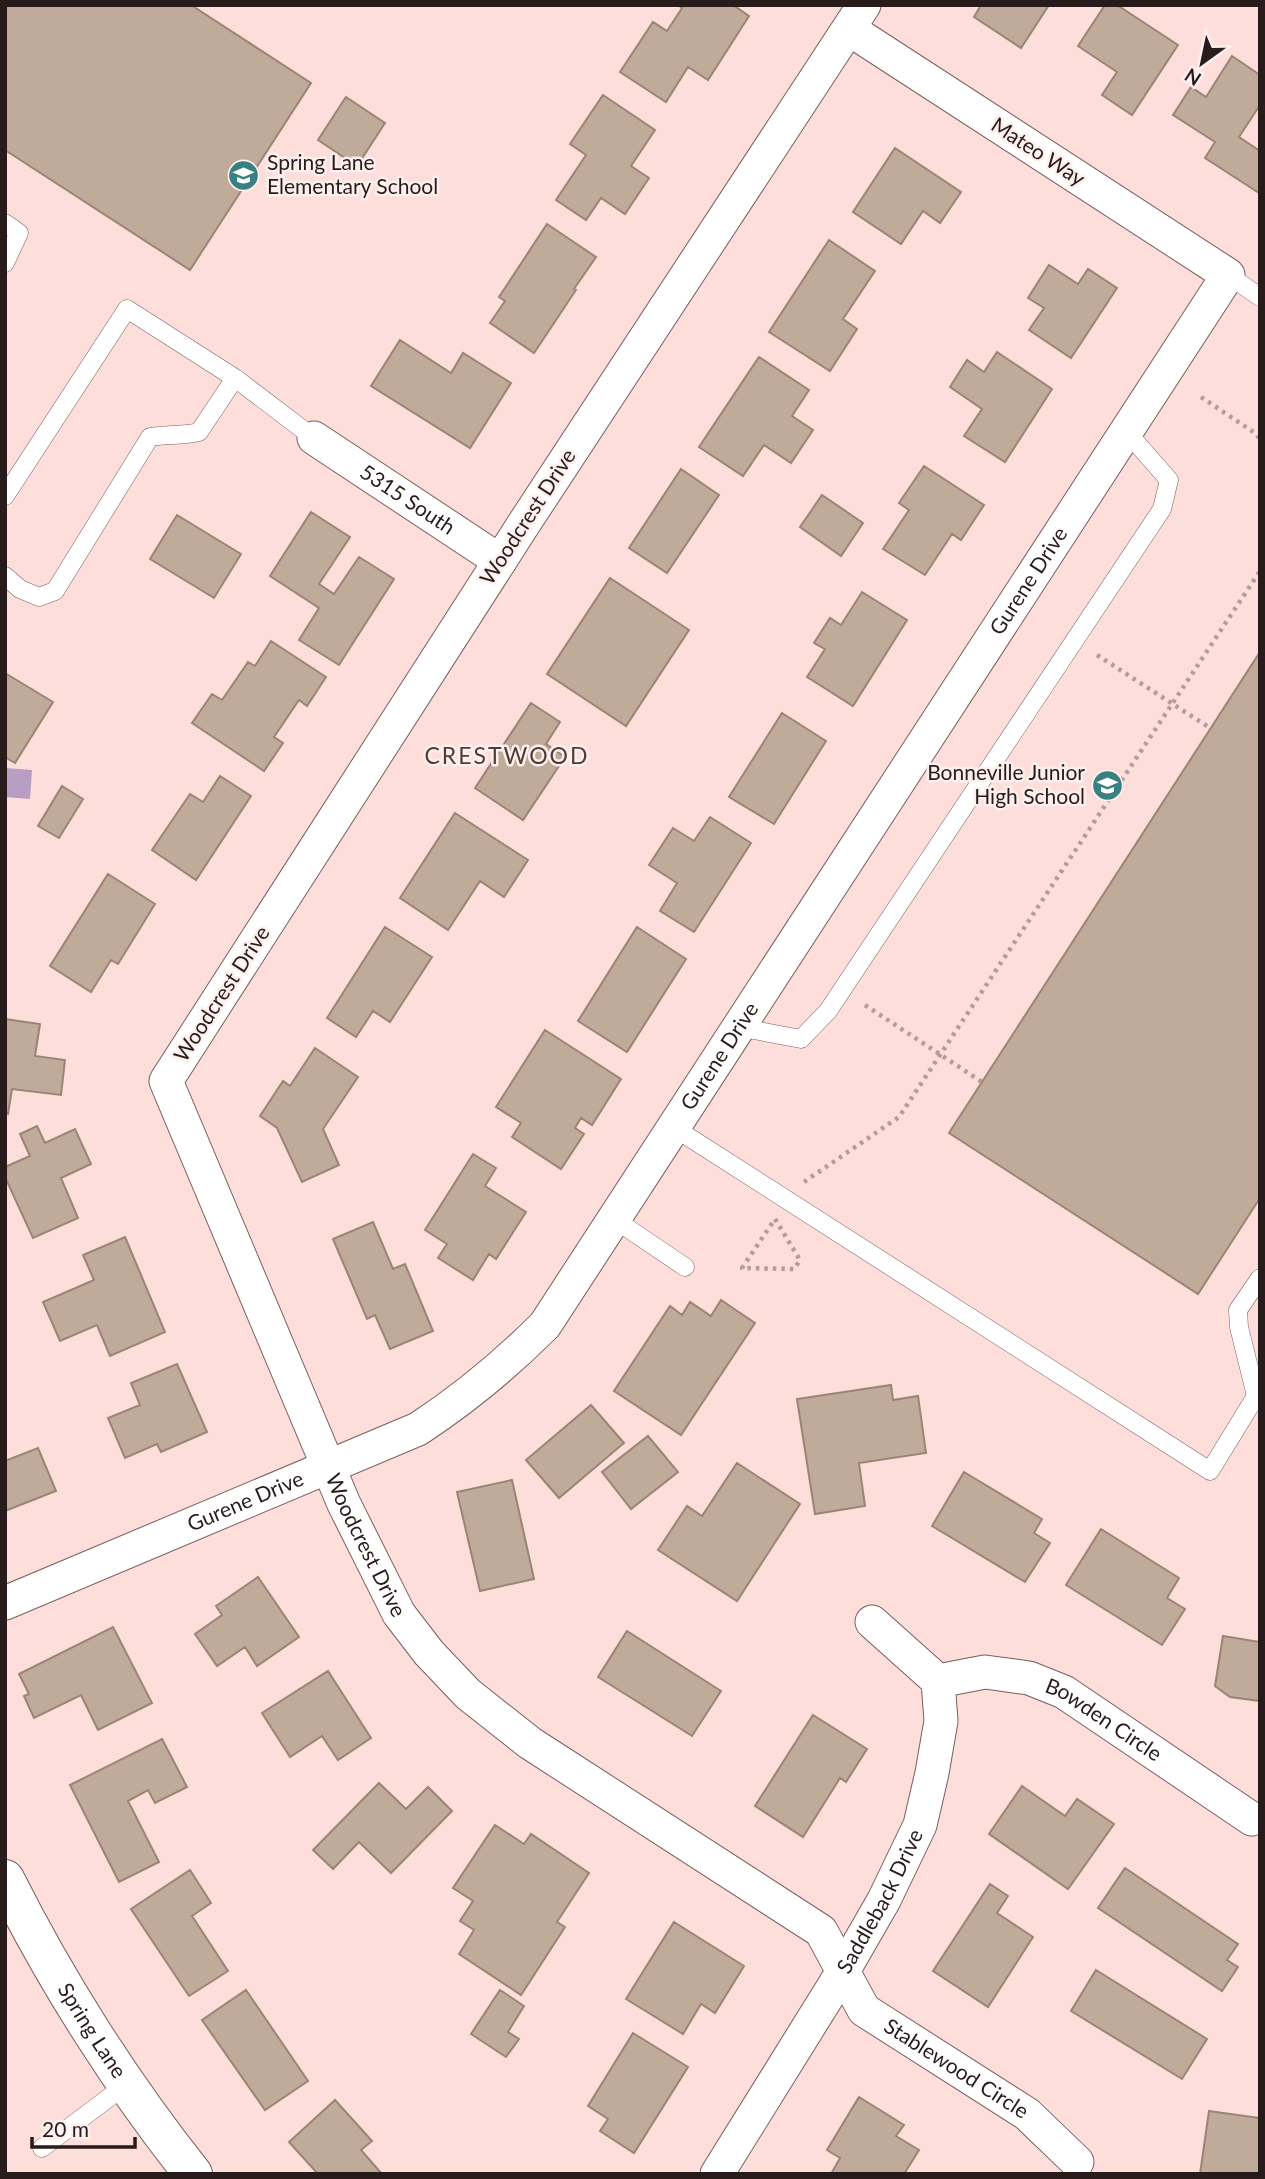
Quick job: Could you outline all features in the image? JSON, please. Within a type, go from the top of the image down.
[{"type":"street","name":"Mateo Way","points":[[857,17],[1228,275]]},
{"type":"street","name":"Woodcrest Drive","points":[[842,1973],[821,1931],[530,1743],[468,1694],[429,1653],[399,1614],[327,1466],[166,1081],[500,561],[857,17]]},
{"type":"street","name":"Gurene Drive","points":[[5,1603],[418,1429],[513,1357],[545,1325],[1228,275]]},
{"type":"street","name":"5315 South","points":[[314,438],[500,561]]},
{"type":"street","points":[[872,1622],[938,1681]]},
{"type":"street","name":"Bowden Circle","points":[[938,1681],[985,1672],[1029,1678],[1064,1692],[1252,1819]]},
{"type":"street","name":"Saddleback Drive","points":[[717,2174],[842,1973],[884,1900],[920,1825],[941,1721],[938,1681]]},
{"type":"street","name":"Spring Lane","points":[[5,1879],[47,1956],[127,2084],[193,2174]]},
{"type":"street","name":"Stablewood Circle","points":[[842,1973],[864,2010],[1027,2114],[1077,2162]]},
{"type":"lane","points":[[5,223],[19,233],[5,263]]},
{"type":"lane","points":[[1228,275],[1260,297]]},
{"type":"lane","points":[[5,496],[127,309],[235,378],[314,438]]},
{"type":"lane","points":[[5,576],[20,589],[39,597],[55,591],[150,437],[200,432],[235,378]]},
{"type":"lane","points":[[738,1027],[801,1039],[828,1011],[1162,509],[1169,480],[1126,431]]},
{"type":"lane","points":[[673,1127],[1210,1471],[1256,1396],[1239,1327],[1238,1310],[1260,1278]]},
{"type":"lane","points":[[614,1219],[685,1267]]},
{"type":"lane","points":[[42,2148],[127,2084]]},
{"type":"path","points":[[1200,397],[1260,439]]},
{"type":"path","points":[[798,1186],[899,1117],[1260,570]]},
{"type":"path","points":[[1097,655],[1210,728]]},
{"type":"path","points":[[865,1005],[982,1082]]},
{"type":"path","points":[[775,1219],[800,1260],[794,1269],[742,1268],[749,1258],[775,1219]]},
{"type":"shaded area","points":[[5,768],[32,770],[30,799],[5,797]]},
{"type":"building","points":[[5,5],[191,5],[311,83],[190,270],[5,150]]},
{"type":"building","points":[[678,5],[733,5],[749,16],[708,80],[688,67],[666,102],[620,72],[653,22],[667,31],[682,8]]},
{"type":"building","points":[[981,5],[1049,5],[1021,48],[974,17]]},
{"type":"building","points":[[1105,5],[1117,5],[1178,45],[1132,115],[1102,95],[1117,72],[1078,46]]},
{"type":"building","points":[[1232,56],[1260,75],[1260,105],[1239,137],[1260,151],[1259,193],[1205,158],[1215,142],[1173,115],[1191,87],[1206,97]]},
{"type":"building","points":[[603,95],[655,130],[631,166],[649,178],[625,214],[601,198],[586,220],[556,200],[586,155],[570,144]]},
{"type":"building","points":[[346,97],[385,123],[357,166],[318,140]]},
{"type":"building","points":[[895,148],[961,192],[940,223],[923,211],[901,244],[853,212]]},
{"type":"building","points":[[547,224],[596,257],[534,353],[490,323],[505,301],[499,297]]},
{"type":"building","points":[[829,240],[875,271],[843,319],[857,329],[830,371],[769,332]]},
{"type":"building","points":[[1049,265],[1078,284],[1088,269],[1117,288],[1071,358],[1029,330],[1044,308],[1028,298]]},
{"type":"building","points":[[400,340],[451,373],[463,353],[511,383],[470,448],[371,386]]},
{"type":"building","points":[[997,352],[1052,389],[1005,462],[964,436],[982,409],[950,387],[967,360],[984,372]]},
{"type":"building","points":[[759,357],[809,390],[792,416],[813,430],[791,463],[764,445],[743,476],[699,447]]},
{"type":"building","points":[[924,466],[984,505],[961,540],[952,534],[925,575],[883,549],[909,510],[899,503]]},
{"type":"building","points":[[681,469],[719,495],[667,573],[629,548]]},
{"type":"building","points":[[822,495],[863,523],[841,556],[800,527]]},
{"type":"building","points":[[311,512],[350,537],[319,584],[334,594],[359,557],[394,579],[339,665],[299,640],[319,608],[270,576]]},
{"type":"building","points":[[177,515],[241,554],[214,598],[150,559]]},
{"type":"building","points":[[610,578],[689,630],[626,726],[547,674]]},
{"type":"building","points":[[862,592],[907,620],[853,706],[807,677],[825,649],[814,643],[830,618],[841,625]]},
{"type":"building","points":[[271,641],[326,677],[307,706],[299,700],[274,737],[283,743],[264,771],[192,723],[212,694],[222,700],[248,662],[255,666]]},
{"type":"building","points":[[1260,652],[1260,1198],[1198,1294],[949,1133]]},
{"type":"building","points":[[5,673],[53,702],[15,763],[5,757]]},
{"type":"building","points":[[531,703],[560,722],[546,744],[565,757],[523,820],[475,788]]},
{"type":"building","points":[[782,713],[826,741],[774,824],[729,797]]},
{"type":"building","points":[[220,776],[251,796],[196,880],[152,850],[190,794],[203,802]]},
{"type":"building","points":[[62,786],[83,799],[59,838],[38,826]]},
{"type":"building","points":[[455,813],[528,860],[504,897],[480,881],[448,930],[400,898]]},
{"type":"building","points":[[710,817],[751,843],[694,932],[660,911],[677,883],[649,865],[673,828],[694,841]]},
{"type":"building","points":[[108,874],[155,904],[118,964],[111,960],[91,992],[50,966]]},
{"type":"building","points":[[385,927],[432,957],[390,1022],[373,1011],[356,1037],[327,1018]]},
{"type":"building","points":[[637,927],[686,959],[627,1052],[578,1021]]},
{"type":"building","points":[[5,1019],[40,1024],[35,1056],[65,1060],[61,1095],[12,1089],[8,1114],[5,1113]]},
{"type":"building","points":[[545,1030],[621,1079],[592,1125],[581,1118],[575,1128],[584,1134],[561,1169],[512,1137],[521,1123],[496,1107]]},
{"type":"building","points":[[315,1048],[358,1077],[323,1129],[339,1165],[302,1182],[277,1128],[260,1116],[283,1081],[290,1086]]},
{"type":"building","points":[[37,1126],[45,1143],[75,1129],[91,1164],[61,1178],[78,1218],[33,1238],[5,1177],[5,1167],[30,1156],[20,1134]]},
{"type":"building","points":[[473,1154],[496,1168],[485,1186],[526,1212],[496,1259],[489,1254],[473,1280],[438,1258],[447,1244],[425,1230]]},
{"type":"building","points":[[373,1222],[393,1269],[405,1264],[433,1331],[390,1349],[375,1315],[367,1319],[333,1239]]},
{"type":"building","points":[[125,1237],[165,1332],[110,1356],[97,1325],[60,1341],[43,1302],[94,1280],[83,1255]]},
{"type":"building","points":[[721,1300],[755,1323],[681,1435],[614,1391],[670,1306],[682,1315],[690,1302],[711,1316]]},
{"type":"building","points":[[177,1364],[207,1432],[161,1452],[157,1444],[125,1458],[108,1418],[140,1405],[131,1383]]},
{"type":"building","points":[[891,1385],[893,1400],[918,1396],[926,1453],[859,1463],[865,1506],[815,1514],[797,1399]]},
{"type":"building","points":[[591,1405],[624,1443],[559,1498],[526,1460]]},
{"type":"building","points":[[648,1436],[678,1472],[631,1509],[602,1472]]},
{"type":"building","points":[[38,1448],[56,1491],[5,1511],[5,1461]]},
{"type":"building","points":[[737,1463],[800,1504],[737,1601],[658,1550],[687,1506],[702,1516]]},
{"type":"building","points":[[964,1472],[1042,1519],[1034,1533],[1050,1543],[1025,1582],[932,1526]]},
{"type":"building","points":[[512,1480],[534,1579],[480,1591],[457,1492]]},
{"type":"building","points":[[1101,1529],[1179,1578],[1167,1598],[1185,1609],[1162,1645],[1066,1585]]},
{"type":"building","points":[[258,1577],[299,1637],[257,1666],[245,1647],[217,1666],[195,1634],[222,1615],[216,1606]]},
{"type":"building","points":[[113,1627],[152,1703],[98,1730],[81,1695],[34,1718],[24,1696],[29,1694],[19,1674]]},
{"type":"building","points":[[627,1631],[721,1691],[692,1736],[598,1677]]},
{"type":"building","points":[[1223,1636],[1260,1642],[1260,1701],[1230,1697],[1215,1686]]},
{"type":"building","points":[[328,1671],[371,1738],[338,1760],[322,1736],[290,1757],[262,1713]]},
{"type":"building","points":[[813,1715],[867,1749],[846,1782],[840,1778],[803,1837],[755,1806]]},
{"type":"building","points":[[162,1739],[187,1787],[155,1803],[148,1790],[128,1801],[159,1862],[119,1882],[70,1785]]},
{"type":"building","points":[[379,1783],[406,1809],[428,1787],[452,1811],[391,1873],[359,1842],[333,1869],[313,1850]]},
{"type":"building","points":[[1022,1786],[1065,1816],[1077,1799],[1114,1824],[1068,1889],[989,1834]]},
{"type":"building","points":[[495,1825],[524,1844],[531,1834],[589,1873],[557,1922],[565,1927],[521,1995],[459,1954],[474,1930],[460,1921],[473,1901],[453,1888]]},
{"type":"building","points":[[1125,1868],[1238,1944],[1227,1960],[1238,1967],[1222,1991],[1098,1908]]},
{"type":"building","points":[[190,1870],[211,1903],[192,1916],[228,1971],[189,1996],[131,1909]]},
{"type":"building","points":[[990,1884],[1008,1896],[997,1913],[1033,1937],[988,2007],[933,1971]]},
{"type":"building","points":[[674,1922],[744,1966],[715,2013],[701,2004],[683,2034],[626,1999]]},
{"type":"building","points":[[1096,1970],[1207,2039],[1182,2079],[1071,2011]]},
{"type":"building","points":[[246,1990],[308,2081],[265,2110],[202,2020]]},
{"type":"building","points":[[500,1990],[524,2006],[508,2032],[519,2039],[506,2057],[471,2034]]},
{"type":"building","points":[[633,2033],[688,2067],[634,2153],[600,2131],[608,2119],[588,2106]]},
{"type":"building","points":[[859,2097],[904,2125],[896,2136],[919,2150],[904,2174],[831,2174],[840,2158],[827,2150]]},
{"type":"building","points":[[335,2100],[372,2141],[361,2150],[382,2174],[318,2174],[289,2142]]},
{"type":"building","points":[[1209,2111],[1260,2118],[1260,2174],[1200,2174]]},
{"type":"place","name":"Spring Lane Elementary School","points":[[244,175]]},
{"type":"place","name":"Bonneville Junior High School","points":[[1108,785]]},
{"type":"district","name":"CRESTWOOD","points":[[507,756]]}]
